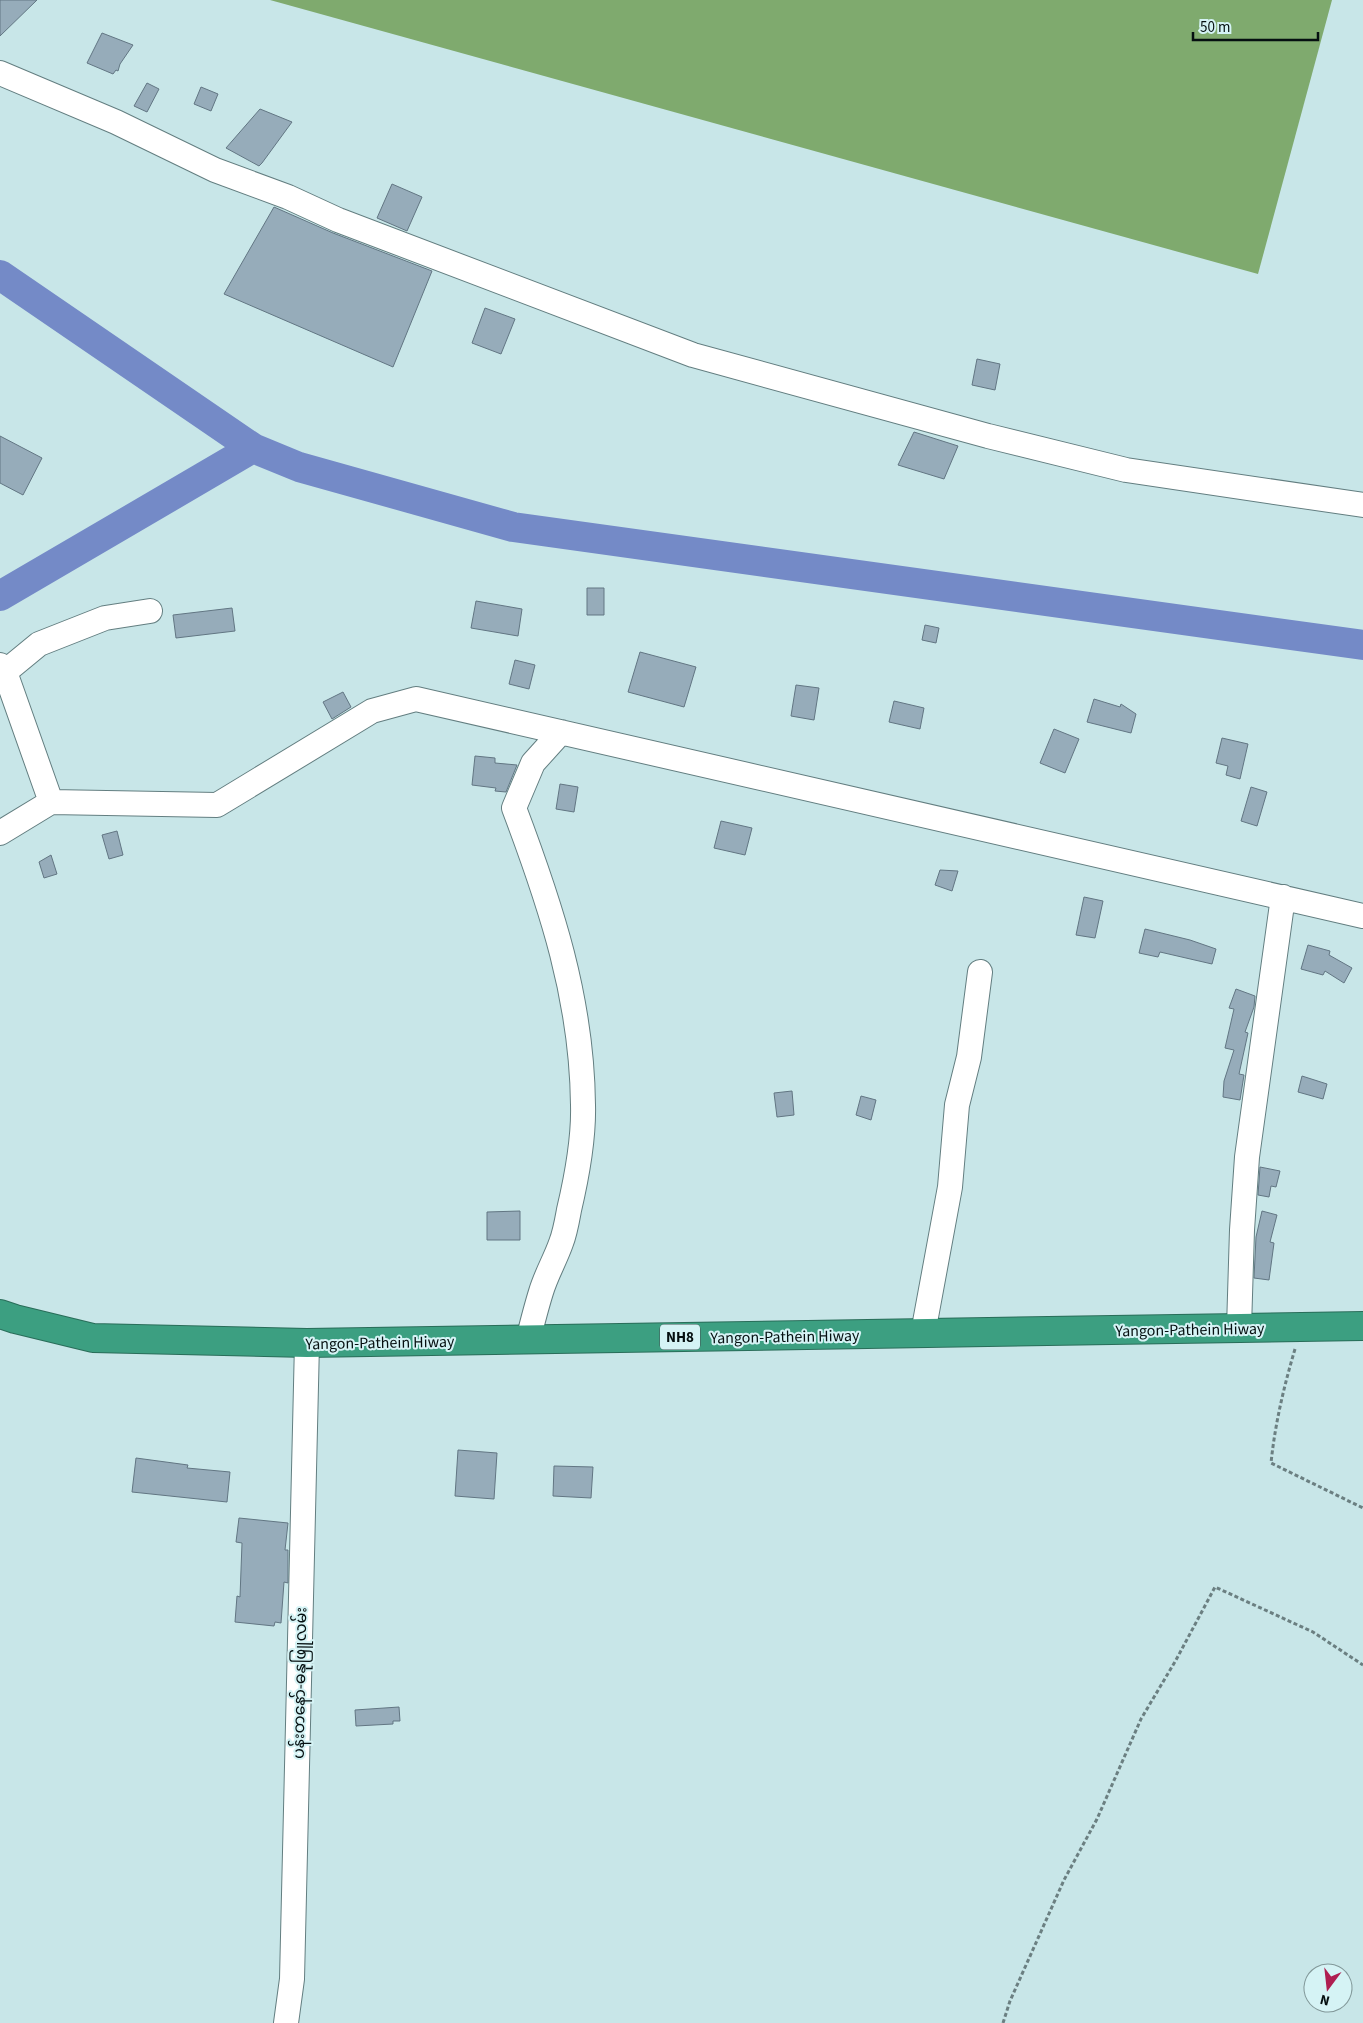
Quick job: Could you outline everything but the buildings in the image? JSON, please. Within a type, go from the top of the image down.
[{"type":"highway","name":"Yangon-Pathein Hiway","points":[[0,1314],[93,1338],[307,1343],[1363,1326]]},
{"type":"street","points":[[0,72],[116,122],[215,170],[288,198],[338,220],[693,355],[988,436],[1126,470],[1363,505]]},
{"type":"street","points":[[51,802],[3,668],[39,644],[105,618],[150,611]]},
{"type":"street","points":[[0,833],[51,802],[217,805],[372,711],[416,699],[1363,916]]},
{"type":"street","points":[[528,1340],[541,1291],[562,1242],[570,1209],[579,1156],[583,1106],[580,1057],[570,982],[556,926],[539,873],[514,808],[533,763],[561,732]]},
{"type":"street","points":[[1239,1328],[1242,1230],[1247,1157],[1283,897]]},
{"type":"street","points":[[923,1333],[950,1187],[957,1105],[969,1057],[980,972]]},
{"type":"street","name":"ပန်းတနော်-ဓနုဖြူလမ်း","points":[[286,2023],[292,1979],[307,1343]]},
{"type":"path","points":[[1302,1327],[1286,1378],[1274,1434],[1271,1463],[1363,1508]]},
{"type":"path","points":[[1003,2023],[1010,2001],[1064,1880],[1097,1819],[1141,1719],[1176,1660],[1215,1587],[1312,1632],[1363,1665]]},
{"type":"green space","points":[[270,0],[1332,0],[1258,274]]},
{"type":"waterway","points":[[0,275],[253,448],[299,467],[513,527],[1363,645]]},
{"type":"waterway","points":[[0,596],[253,448]]}]
